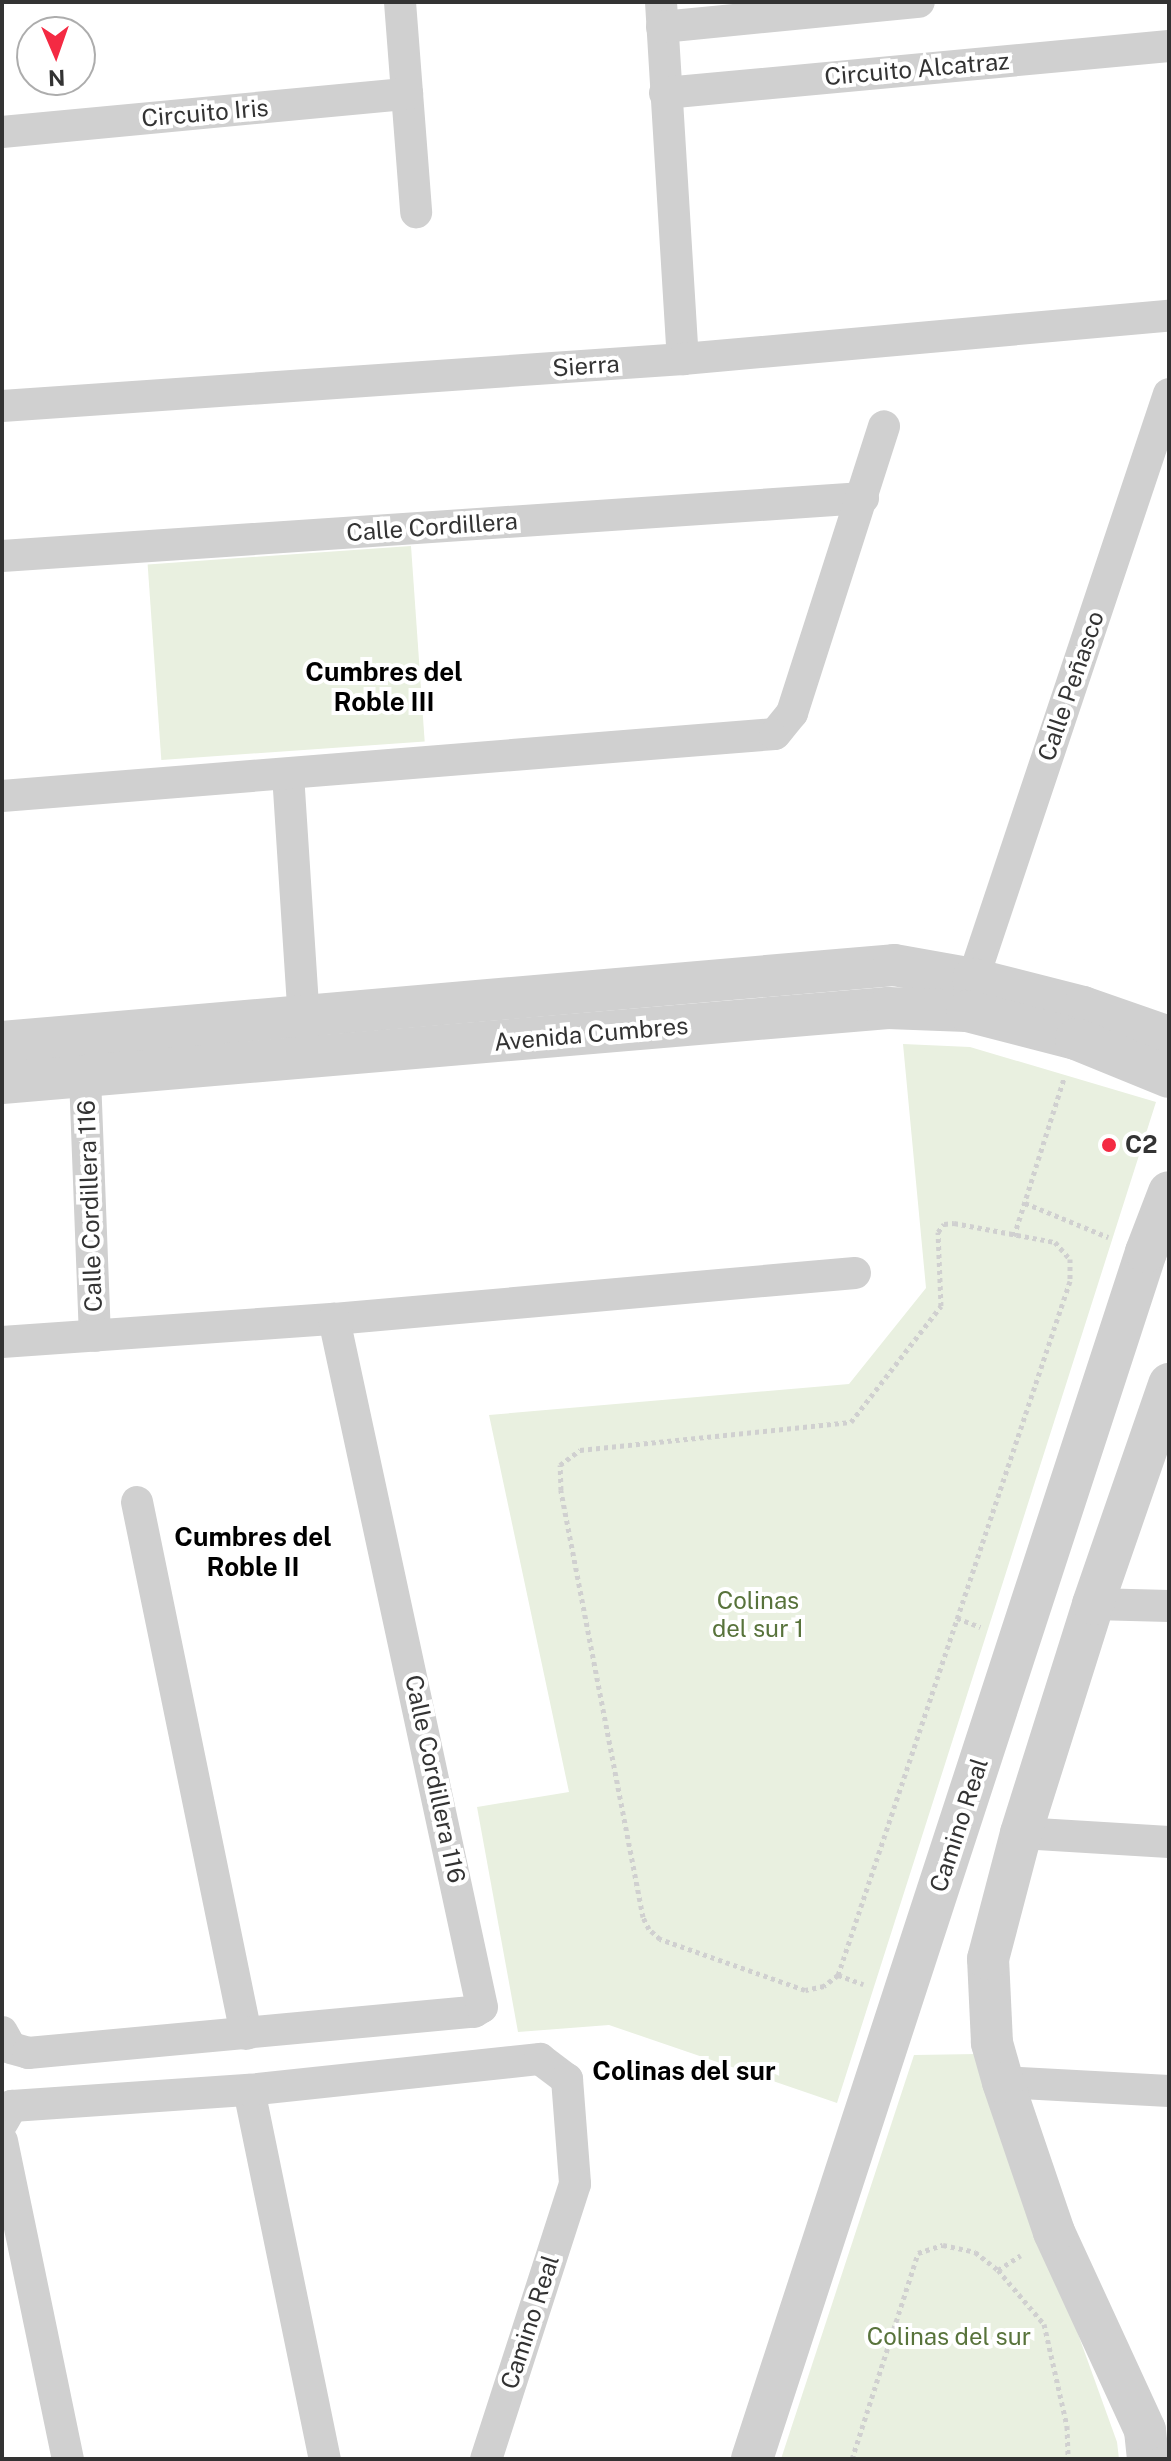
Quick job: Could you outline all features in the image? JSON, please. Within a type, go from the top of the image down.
[{"type":"street","points":[[400,2],[416,212]]},
{"type":"street","points":[[683,359],[661,14],[919,2]]},
{"type":"street","name":"Circuito Alcatraz","points":[[665,93],[1169,46]]},
{"type":"street","name":"Circuito Iris","points":[[2,132],[407,94]]},
{"type":"street","name":"Sierra","points":[[2,406],[683,359],[1169,316]]},
{"type":"street","name":"Calle Peñasco","points":[[973,979],[1169,394]]},
{"type":"street","points":[[2,796],[775,734],[792,713],[884,426]]},
{"type":"street","name":"Calle Cordillera","points":[[2,556],[863,498]]},
{"type":"street","points":[[288,774],[306,1038]]},
{"type":"street","name":"Avenida Cumbres","points":[[2,1083],[85,1077],[306,1038],[894,965],[973,979],[1083,1007],[1169,1037]]},
{"type":"street","name":"Avenida Cumbres","points":[[2,1042],[306,1038],[888,1008],[967,1011],[1076,1039],[1169,1077]]},
{"type":"street","name":"Calle Cordillera 116","points":[[85,1077],[95,1336]]},
{"type":"street","name":"Camino Real","points":[[752,2459],[1146,1252],[1169,1192]]},
{"type":"street","name":"Calle Cordillera 116","points":[[2,1342],[334,1319],[855,1273]]},
{"type":"street","name":"Calle Cordillera 116","points":[[2,2032],[11,2048],[28,2053],[474,2012],[482,2007],[482,1995],[334,1319]]},
{"type":"street","points":[[1149,2449],[1054,2232],[1003,2082],[992,2043],[988,1959],[1021,1833],[1093,1604],[1169,1384]]},
{"type":"street","points":[[137,1502],[246,2034]]},
{"type":"street","points":[[1093,1604],[1169,1606]]},
{"type":"street","points":[[1021,1833],[1169,1842]]},
{"type":"street","name":"Camino Real","points":[[2,2123],[12,2106],[249,2090],[540,2059],[567,2079],[575,2184],[486,2459]]},
{"type":"street","points":[[1003,2082],[1169,2091]]},
{"type":"street","points":[[249,2090],[325,2459]]},
{"type":"street","points":[[2,2141],[68,2459]]},
{"type":"path","points":[[1014,1236],[1076,1039]]},
{"type":"path","points":[[1025,1203],[1146,1252]]},
{"type":"path","points":[[954,1223],[1014,1236],[1055,1242],[1070,1259],[1070,1281],[838,1975],[824,1986],[805,1990],[660,1939],[649,1929],[643,1917],[561,1490],[560,1465],[580,1450],[851,1422],[941,1306],[938,1232],[944,1224],[954,1223]]},
{"type":"path","points":[[852,2459],[918,2253],[943,2245],[975,2252],[998,2270],[1044,2324],[1067,2426],[1068,2459]]},
{"type":"green space","points":[[411,546],[425,742],[161,760],[148,564]]},
{"type":"green space","name":"Colinas del sur 1","points":[[903,1044],[970,1047],[1156,1102],[837,2103],[609,2025],[518,2032],[477,1807],[569,1792],[489,1415],[849,1384],[926,1288]]},
{"type":"green space","name":"Colinas del sur","points":[[977,2054],[1117,2442],[1119,2459],[781,2459],[914,2055]]},
{"type":"place","name":"C2","points":[[1109,1145]]},
{"type":"district","name":"Cumbres del Roble III","points":[[384,687]]},
{"type":"district","name":"Cumbres del Roble II","points":[[253,1552]]},
{"type":"district","name":"Colinas del sur","points":[[684,2071]]}]
